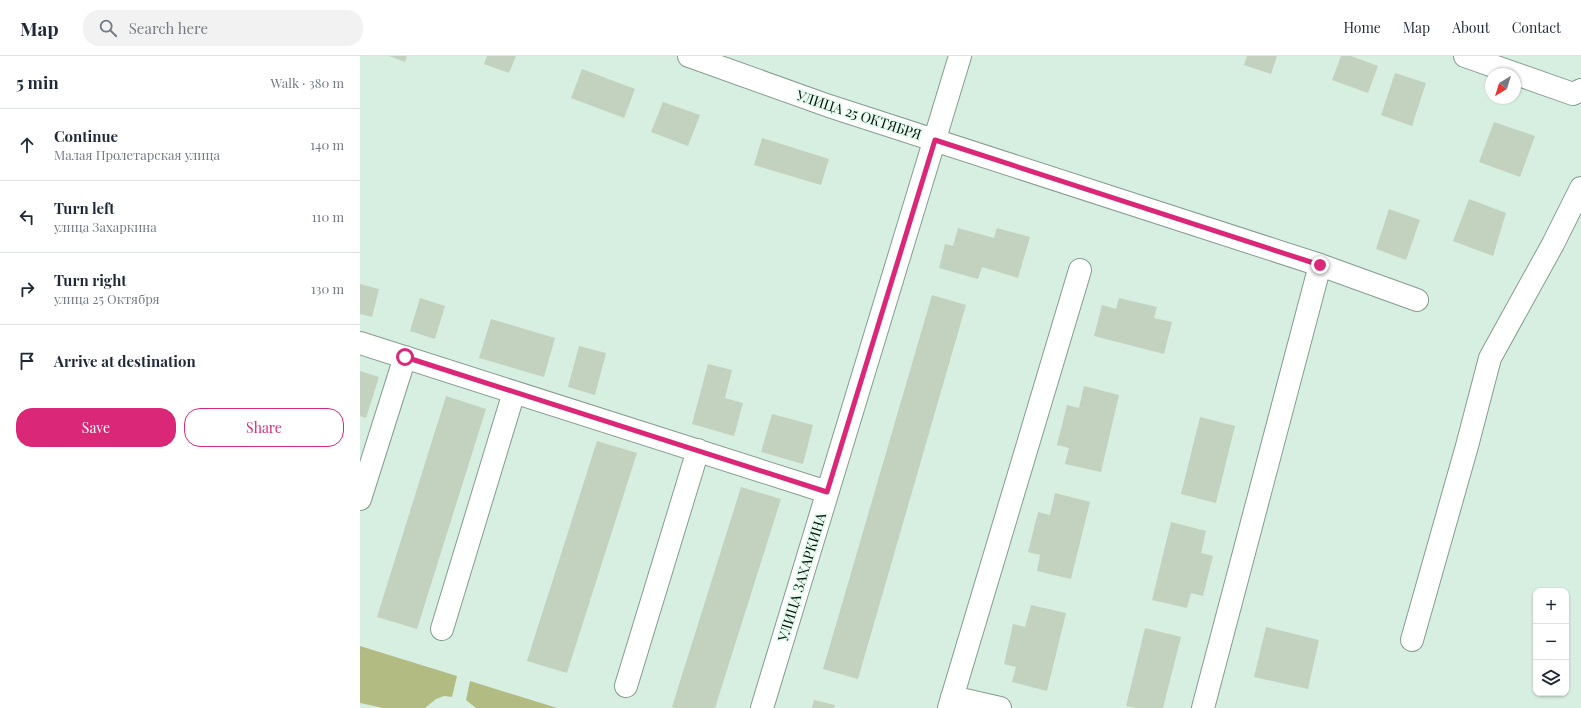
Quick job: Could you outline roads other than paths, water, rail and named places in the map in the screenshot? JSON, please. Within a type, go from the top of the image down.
[{"type":"street","name":"УЛИЦА 25 ОКТЯБРЯ","points":[[689,56],[829,106],[1320,265],[1417,300]]},
{"type":"street","name":"УЛИЦА ЗАХАРКИНА","points":[[762,708],[960,56]]},
{"type":"street","points":[[1465,56],[1573,94],[1581,90]]},
{"type":"street","points":[[1412,640],[1467,446],[1490,358],[1553,244],[1581,188]]},
{"type":"street","points":[[1203,708],[1320,265]]},
{"type":"street","points":[[1000,708],[951,702],[1080,270]]},
{"type":"street","points":[[360,343],[827,492]]},
{"type":"street","points":[[360,499],[368,444],[405,357]]},
{"type":"street","points":[[442,629],[514,392]]},
{"type":"street","points":[[626,686],[698,450]]}]
